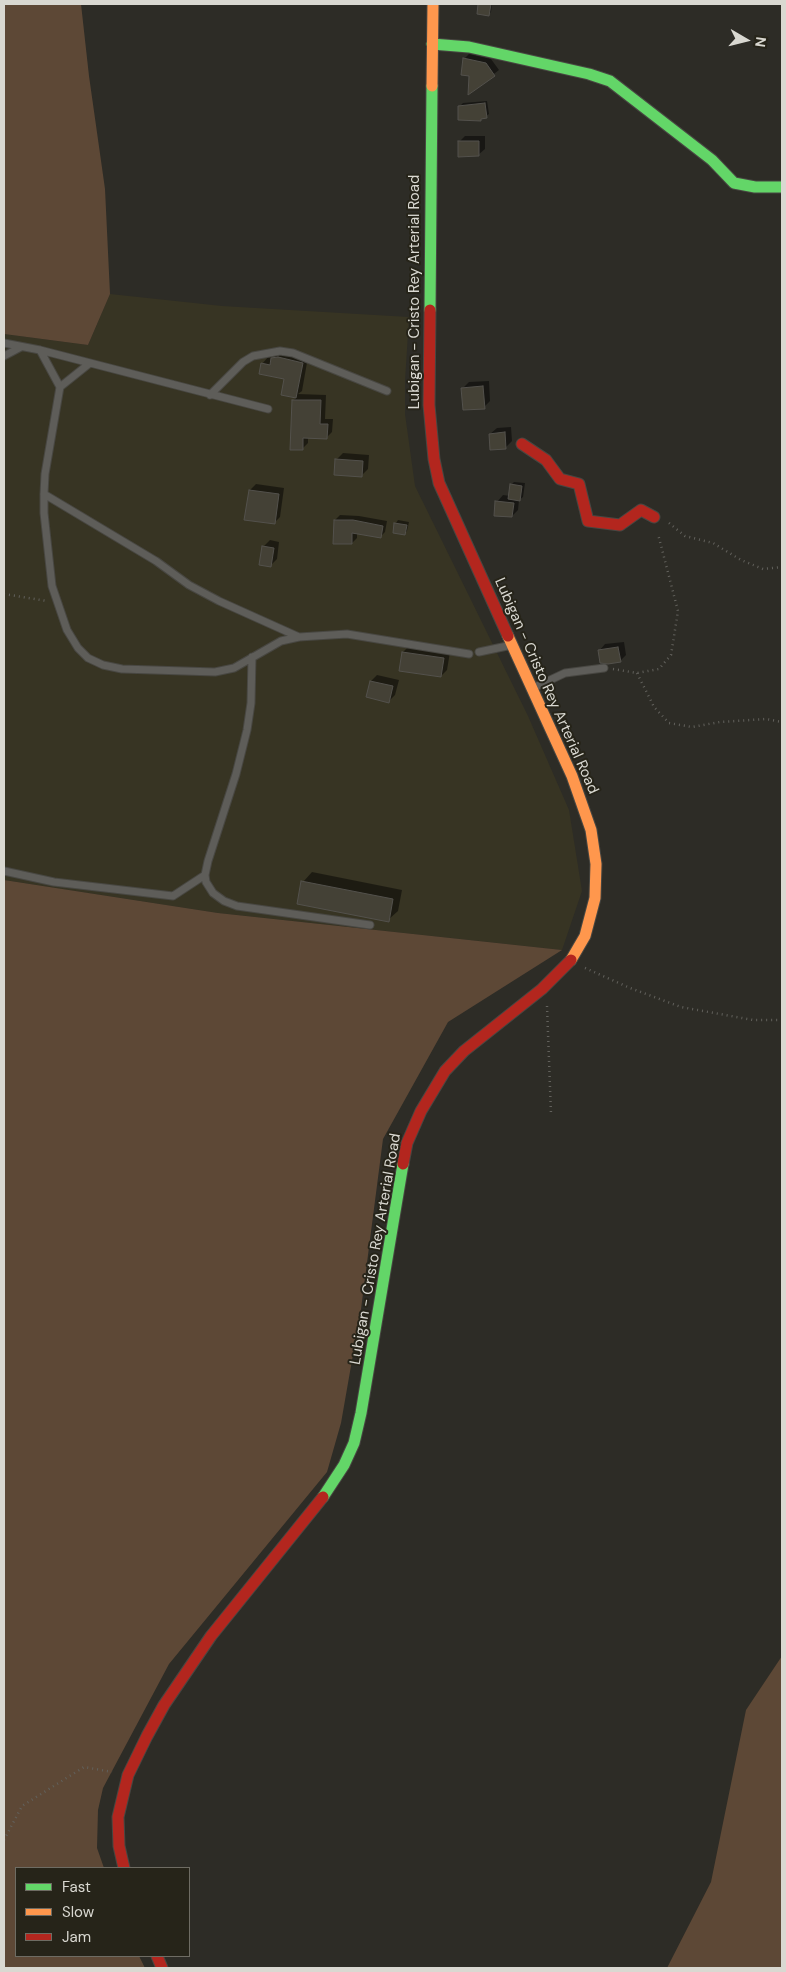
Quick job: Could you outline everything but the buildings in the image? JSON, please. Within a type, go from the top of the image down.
[{"type":"main road","name":"Lubigan - Cristo Rey Arterial Road","points":[[124,1867],[118,1846],[118,1817],[128,1775],[164,1705],[211,1636],[331,1487],[354,1443],[363,1404],[407,1143],[421,1111],[445,1071],[464,1051],[547,984],[570,962],[585,936],[595,898],[596,864],[591,830],[572,776],[439,483],[433,452],[429,405],[433,4]]},
{"type":"main road","points":[[432,44],[469,47],[589,74],[610,81],[712,160],[734,183],[755,187],[782,187]]},
{"type":"main road","points":[[522,444],[546,460],[560,479],[579,484],[588,521],[620,525],[641,510],[654,518]]},
{"type":"lane","points":[[4,343],[40,350],[268,409]]},
{"type":"lane","points":[[4,356],[21,347]]},
{"type":"lane","points":[[40,350],[60,386],[45,474],[44,494],[44,513],[52,586],[66,630],[78,648],[88,658],[103,665],[122,669],[215,672],[234,668],[281,641],[299,637],[347,634],[469,654]]},
{"type":"lane","points":[[210,395],[243,362],[253,356],[280,350],[293,353],[387,391]]},
{"type":"lane","points":[[60,386],[90,363]]},
{"type":"lane","points":[[44,494],[156,561],[189,585],[218,601],[299,637]]},
{"type":"lane","points":[[479,652],[512,645]]},
{"type":"lane","points":[[252,657],[251,703],[247,730],[236,774],[208,861],[205,875],[206,882],[213,893],[224,901],[237,906],[370,925]]},
{"type":"lane","points":[[533,688],[565,673],[604,668]]},
{"type":"lane","points":[[4,871],[54,882],[173,896],[205,875]]},
{"type":"path","points":[[654,518],[672,524],[685,536],[713,543],[741,560],[763,569],[782,567]]},
{"type":"path","points":[[604,668],[637,673],[659,669],[671,655],[678,611],[654,518]]},
{"type":"path","points":[[4,594],[56,602]]},
{"type":"path","points":[[637,673],[654,706],[669,723],[692,727],[720,722],[766,719],[782,722]]},
{"type":"path","points":[[570,962],[630,988],[681,1007],[753,1020],[782,1020]]},
{"type":"path","points":[[547,984],[551,1114]]},
{"type":"path","points":[[4,1840],[22,1806],[84,1767],[128,1775]]},
{"type":"shaded area","points":[[4,4],[81,4],[105,189],[110,294],[88,345],[4,334]]},
{"type":"shaded area","points":[[110,294],[222,306],[409,317],[405,414],[415,486],[528,716],[569,810],[582,891],[562,950],[218,913],[4,880],[4,334],[88,345]]},
{"type":"shaded area","points":[[4,880],[218,913],[562,950],[448,1022],[383,1139],[361,1309],[341,1423],[327,1472],[169,1664],[103,1788],[98,1810],[97,1848],[104,1867],[15,1867],[15,1957],[140,1957],[145,1968],[4,1968]]},
{"type":"shaded area","points":[[782,1656],[782,1968],[667,1968],[711,1882],[746,1710]]},
{"type":"traffic: fast","points":[[432,44],[469,47],[589,74],[610,81],[712,160],[734,183],[755,187],[782,187]]},
{"type":"traffic: fast","points":[[430,310],[432,86]]},
{"type":"traffic: fast","points":[[323,1497],[344,1465],[354,1443],[361,1413],[403,1164]]},
{"type":"traffic: slow","points":[[432,86],[433,4]]},
{"type":"traffic: slow","points":[[508,636],[572,776],[591,830],[596,864],[595,898],[585,936],[571,960]]},
{"type":"traffic: jam","points":[[430,310],[429,405],[434,459],[439,483],[508,636]]},
{"type":"traffic: jam","points":[[522,444],[546,460],[560,479],[579,484],[588,521],[620,525],[641,510],[654,517]]},
{"type":"traffic: jam","points":[[403,1164],[407,1143],[421,1111],[445,1071],[464,1051],[542,989],[571,960]]},
{"type":"traffic: jam","points":[[124,1867],[119,1846],[118,1817],[128,1775],[147,1736],[164,1705],[211,1636],[323,1497]]},
{"type":"traffic: jam","points":[[157,1957],[162,1968]]}]
